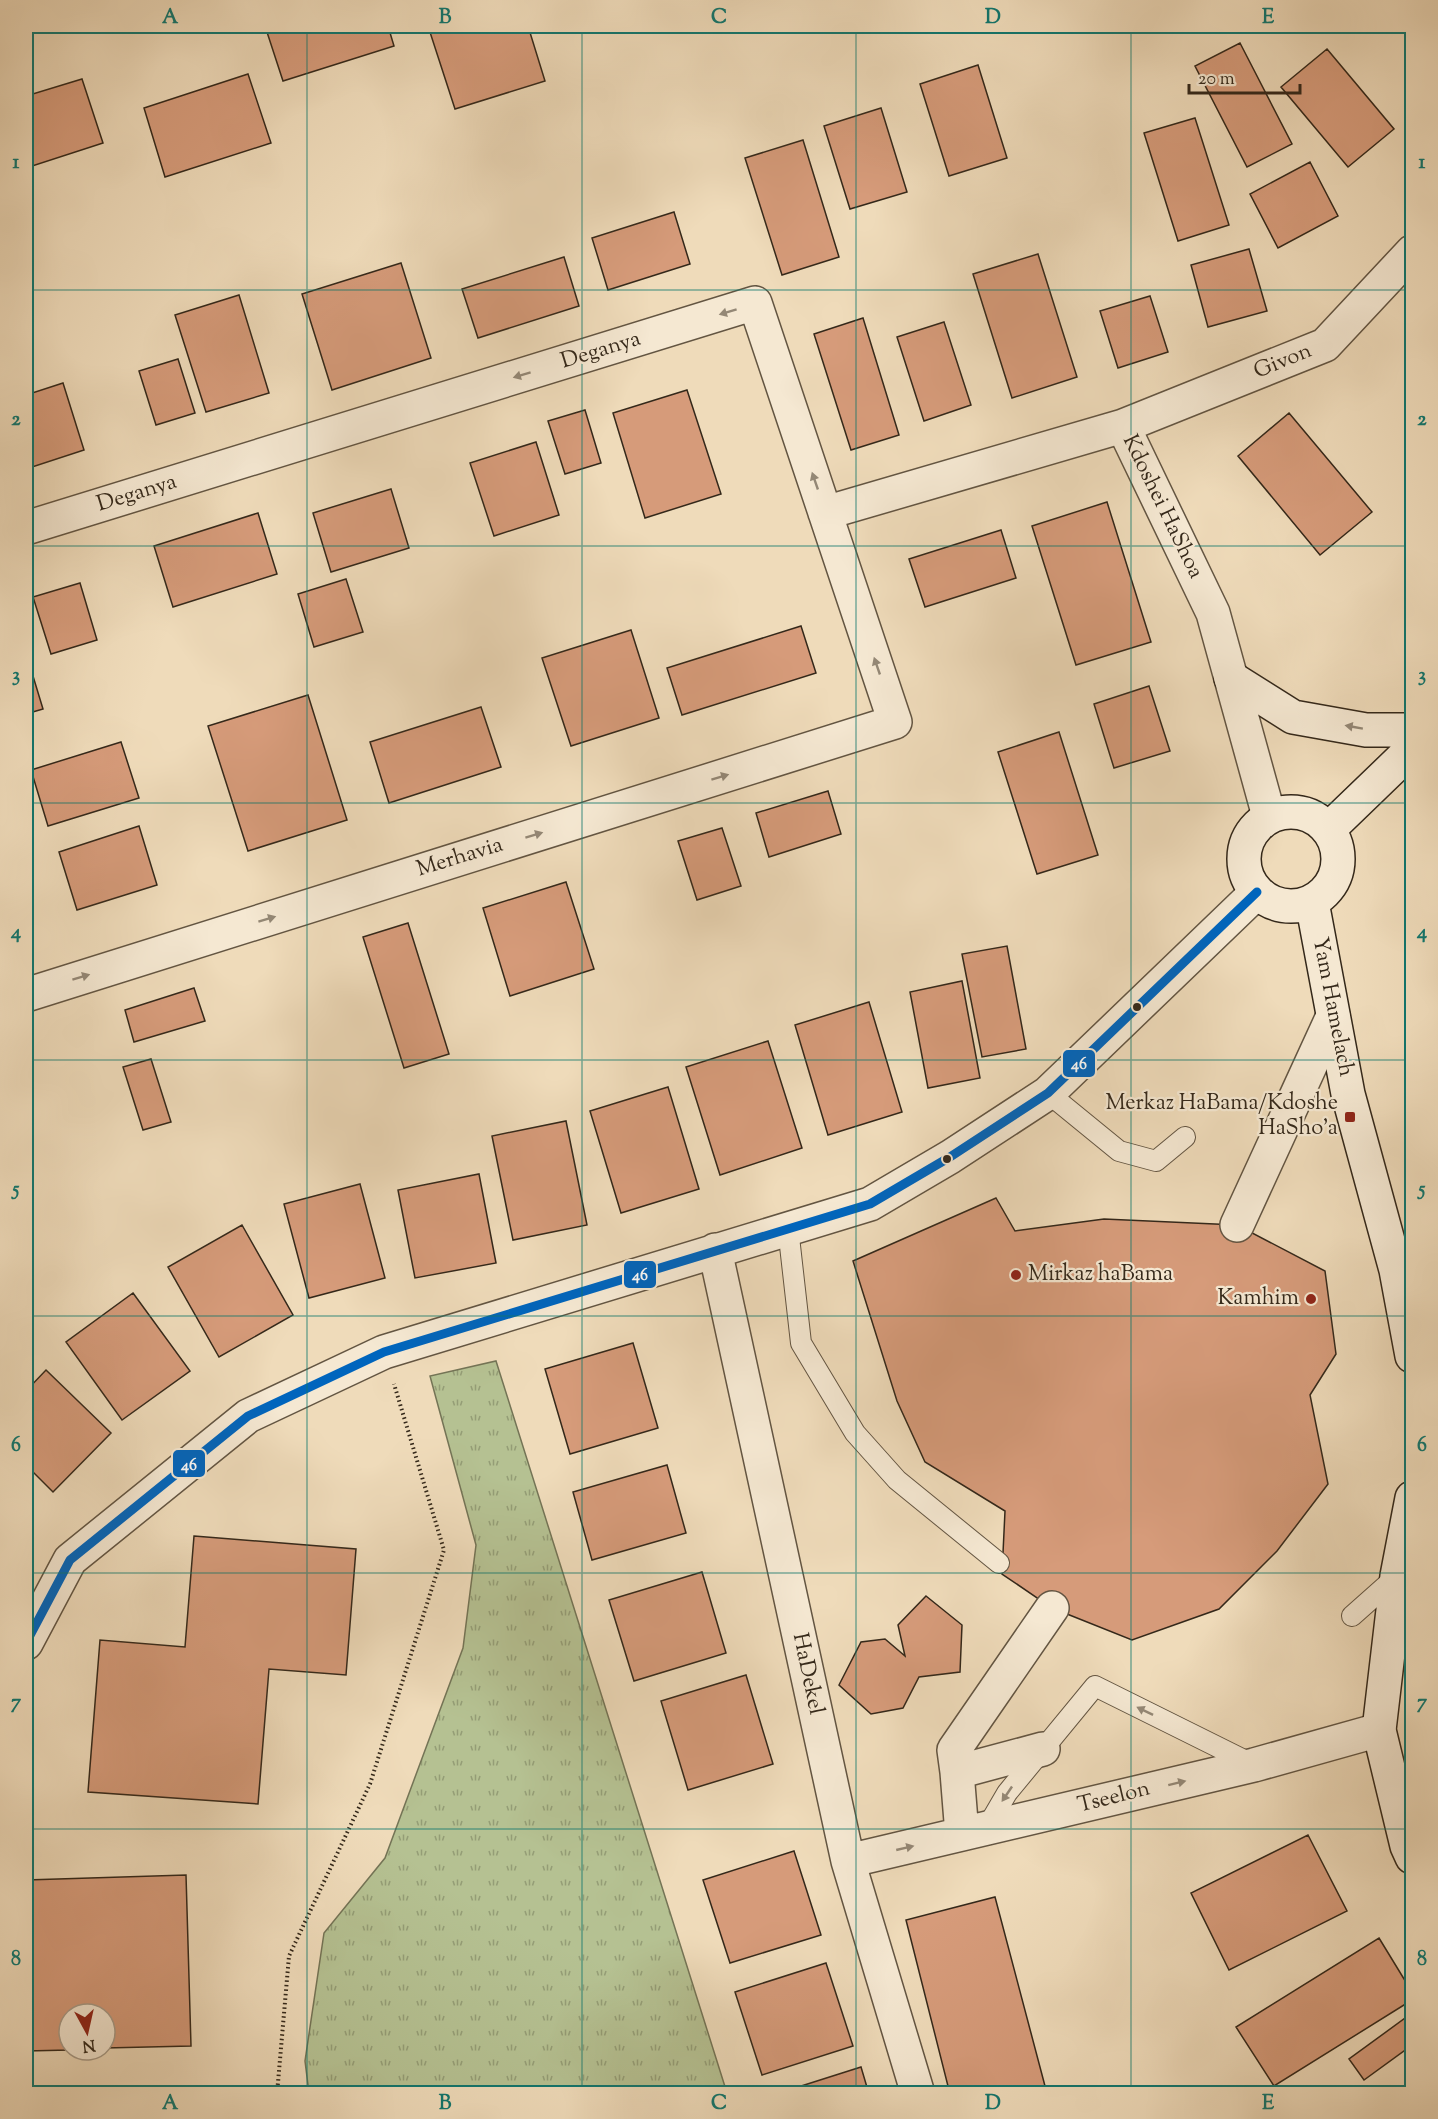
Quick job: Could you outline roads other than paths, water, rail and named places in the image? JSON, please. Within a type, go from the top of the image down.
[{"type":"street","name":"Givon","points":[[1123,426],[1325,345],[1413,252]]},
{"type":"street","name":"Deganya","points":[[26,528],[755,303],[895,722]]},
{"type":"street","name":"Kdoshei HaShoa","points":[[825,513],[1123,426],[1214,613],[1269,816]]},
{"type":"street","points":[[1231,678],[1293,717],[1366,730],[1413,730]]},
{"type":"street","name":"Merhavia","points":[[26,995],[895,722]]},
{"type":"street","points":[[1329,829],[1413,749]]},
{"type":"street","points":[[1285,811],[1301,812],[1317,818],[1329,829],[1338,846],[1339,862],[1335,878],[1326,892],[1312,902],[1287,906],[1271,902],[1257,892],[1246,873],[1243,857],[1247,841],[1256,826],[1269,816],[1285,811]]},
{"type":"street","points":[[26,1643],[70,1560],[248,1416],[384,1352],[870,1204],[950,1157],[1048,1093],[1257,892]]},
{"type":"street","name":"Yam Hamelach","points":[[1312,902],[1348,1094],[1396,1270],[1413,1356]]},
{"type":"street","points":[[1237,1226],[1334,1016]]},
{"type":"street","name":"HaDekel","points":[[715,1250],[848,1861],[918,2094]]},
{"type":"street","points":[[1413,1498],[1397,1576],[1379,1730],[1407,1846],[1413,1857]]},
{"type":"street","points":[[974,1832],[957,1772],[954,1750],[1052,1608]]},
{"type":"street","name":"Tseelon","points":[[848,1861],[1254,1765],[1379,1730]]},
{"type":"street","points":[[957,1772],[1043,1749]]},
{"type":"lane","points":[[1048,1093],[1119,1151],[1156,1161],[1185,1137]]},
{"type":"lane","points":[[788,1228],[801,1343],[855,1432],[897,1480],[999,1563]]},
{"type":"lane","points":[[1352,1616],[1397,1576]]},
{"type":"lane","points":[[974,1832],[1095,1686],[1254,1765]]},
{"type":"place","name":"Merkaz HaBama/Kdoshe HaSho'a","points":[[1350,1117]]},
{"type":"place","name":"Mirkaz haBama","points":[[1016,1275]]},
{"type":"place","name":"Kamhim","points":[[1311,1299]]}]
